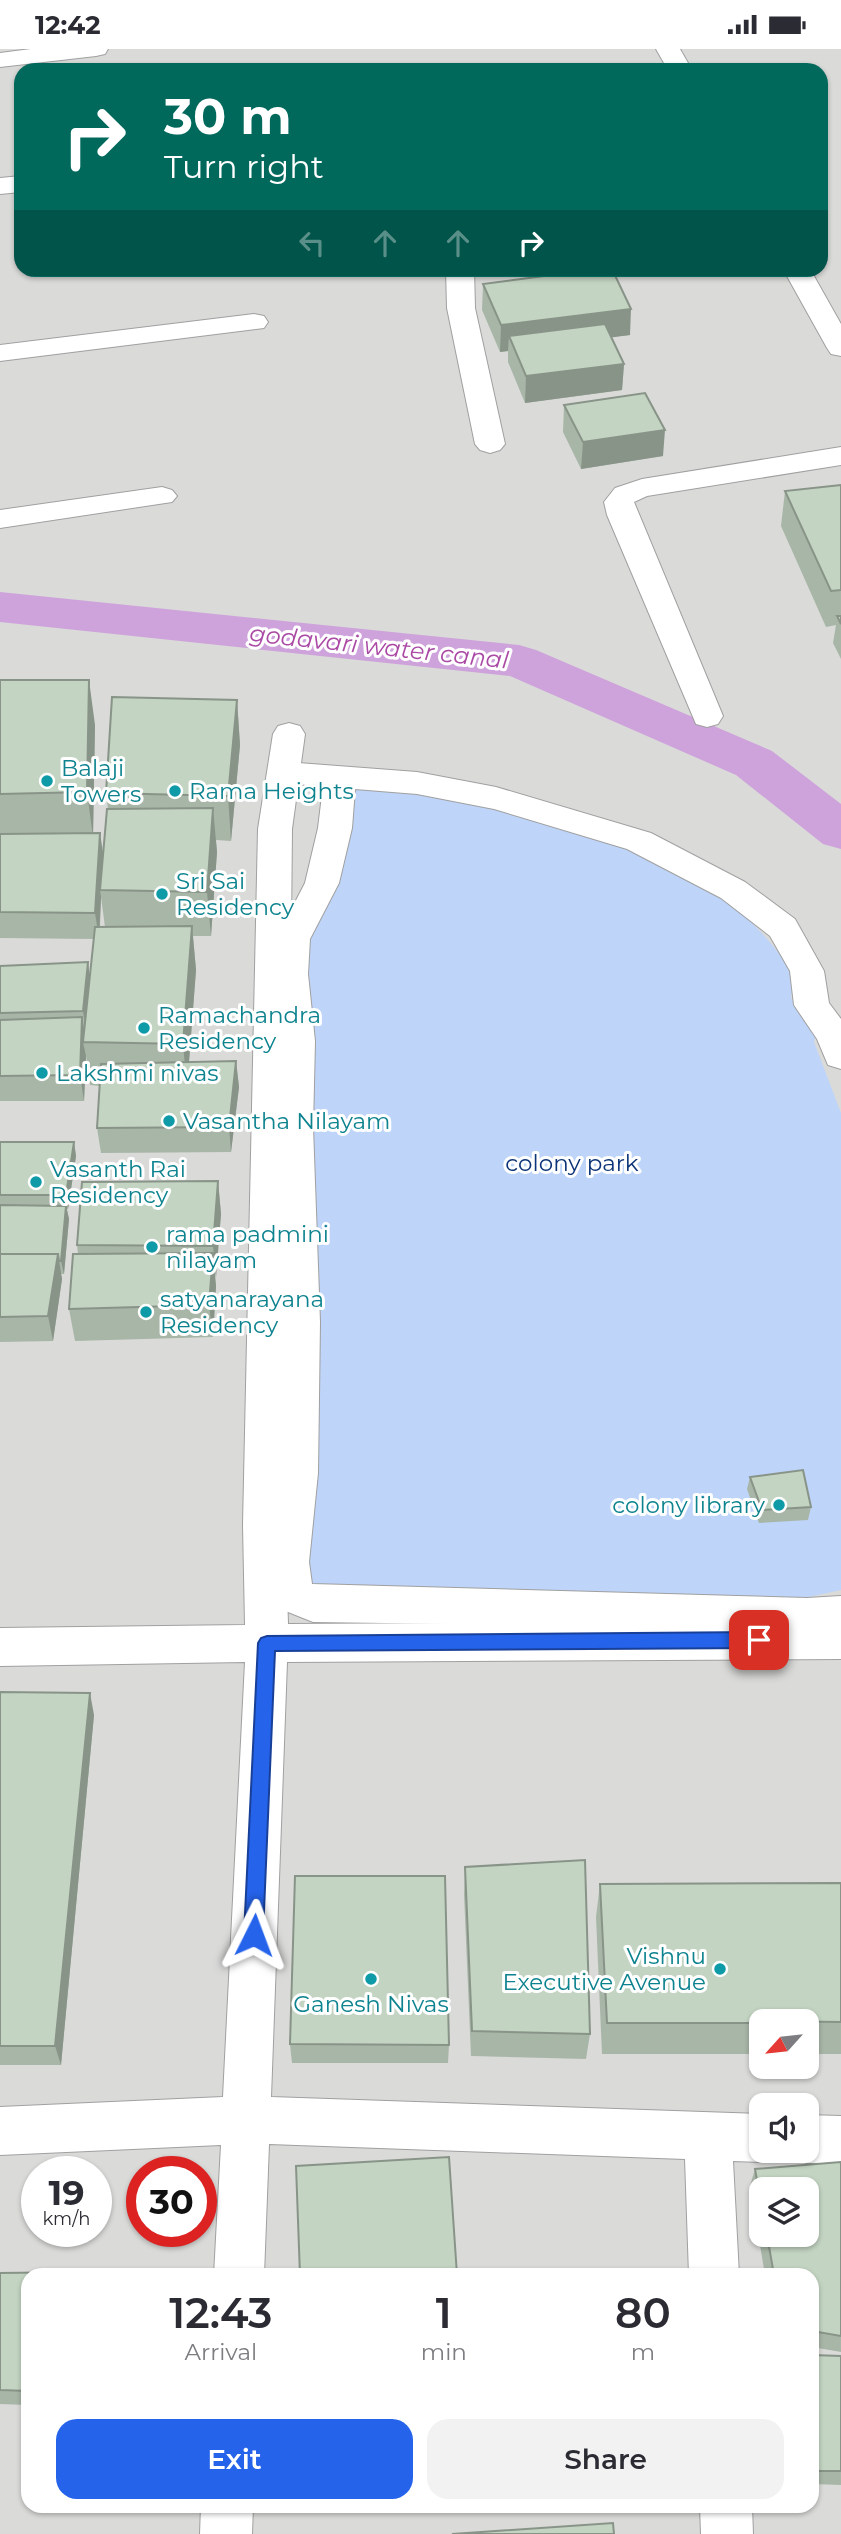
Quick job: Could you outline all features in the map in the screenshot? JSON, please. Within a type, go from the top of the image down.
[{"type":"street","points":[[0,60],[96,49]]},
{"type":"street","points":[[460,277],[461,308],[490,444]]},
{"type":"street","points":[[801,277],[841,348]]},
{"type":"street","points":[[0,353],[254,322]]},
{"type":"street","points":[[707,716],[622,515],[620,502],[625,494],[642,488],[841,456]]},
{"type":"street","points":[[0,519],[162,496]]},
{"type":"street","points":[[239,2268],[267,1643],[264,1525],[275,829],[289,734]]},
{"type":"street","points":[[285,773],[417,783],[496,798],[639,841],[733,890],[783,927],[807,971],[812,1005],[833,1035],[841,1056]]},
{"type":"street","points":[[341,779],[335,828],[323,883],[293,939],[291,974],[297,1041],[295,1127],[302,1322],[298,1473],[288,1562],[293,1595],[313,1604],[537,1607],[807,1616],[841,1614]]},
{"type":"street","points":[[0,1647],[841,1640]]},
{"type":"street","points":[[0,2131],[246,2120],[749,2138]]},
{"type":"street","points":[[708,2136],[715,2268]]},
{"type":"street","points":[[819,2139],[841,2140]]},
{"type":"street","points":[[226,2534],[228,2513]]},
{"type":"street","points":[[726,2513],[727,2534]]},
{"type":"shaded area","points":[[0,49],[841,49],[841,2534],[0,2534]]},
{"type":"green space","name":"colony park","points":[[348,785],[427,793],[512,810],[633,848],[682,871],[725,900],[752,923],[789,965],[793,978],[791,998],[817,1029],[814,1042],[841,1113],[841,1590],[804,1598],[307,1596],[297,953]]},
{"type":"building","points":[[536,277],[616,277],[631,309],[501,325],[483,284]]},
{"type":"building","points":[[605,324],[624,364],[526,376],[509,336]]},
{"type":"building","points":[[645,393],[665,430],[583,442],[564,405]]},
{"type":"building","points":[[841,485],[841,590],[831,591],[785,491]]},
{"type":"building","points":[[0,680],[89,680],[87,792],[0,794]]},
{"type":"building","points":[[112,697],[237,700],[228,796],[106,793]]},
{"type":"building","points":[[213,808],[207,892],[100,890],[107,809]]},
{"type":"building","points":[[100,833],[95,913],[0,912],[0,834]]},
{"type":"building","points":[[192,926],[183,1044],[83,1042],[95,927]]},
{"type":"building","points":[[88,962],[83,1011],[0,1013],[0,966]]},
{"type":"building","points":[[82,1017],[80,1075],[0,1076],[0,1020]]},
{"type":"building","points":[[236,1061],[229,1127],[97,1128],[101,1064]]},
{"type":"building","name":"Vasanth Rai Residency","points":[[0,1142],[74,1142],[66,1195],[0,1195]]},
{"type":"building","points":[[218,1181],[213,1246],[77,1245],[82,1182]]},
{"type":"building","points":[[0,1205],[66,1206],[61,1261],[58,1254],[0,1254]]},
{"type":"building","points":[[213,1253],[209,1305],[69,1309],[73,1254]]},
{"type":"building","points":[[0,1254],[58,1254],[48,1316],[0,1317]]},
{"type":"building","points":[[803,1470],[811,1507],[762,1510],[750,1477]]},
{"type":"building","points":[[0,1692],[90,1693],[55,2046],[0,2046]]},
{"type":"building","points":[[585,1860],[590,2034],[472,2031],[465,1867]]},
{"type":"building","name":"Ganesh Nivas","points":[[295,1876],[445,1876],[449,2045],[290,2044]]},
{"type":"building","name":"Vishnu Executive Avenue","points":[[841,1883],[841,2022],[819,2022],[819,2009],[749,2009],[749,2023],[607,2023],[600,1884]]},
{"type":"building","points":[[449,2157],[457,2268],[300,2268],[296,2166]]},
{"type":"building","points":[[841,2162],[841,2336],[819,2332],[819,2268],[773,2268],[769,2247],[819,2247],[819,2177],[756,2177],[755,2169]]},
{"type":"building","points":[[0,2273],[21,2273],[21,2391],[0,2390]]},
{"type":"building","points":[[819,2355],[841,2356],[841,2471],[819,2471]]},
{"type":"building","points":[[613,2523],[614,2534],[452,2534]]},
{"type":"waterway","name":"godavari water canal","points":[[0,607],[519,661],[754,763],[841,831]]},
{"type":"place","name":"Balaji Towers","points":[[47,781]]},
{"type":"place","name":"Rama Heights","points":[[175,791]]},
{"type":"place","name":"Sri Sai Residency","points":[[162,894]]},
{"type":"place","name":"Ramachandra Residency","points":[[144,1028]]},
{"type":"place","name":"Lakshmi nivas","points":[[42,1073]]},
{"type":"place","name":"Vasantha Nilayam","points":[[169,1121]]},
{"type":"place","name":"Vasanth Rai Residency","points":[[36,1182]]},
{"type":"place","name":"rama padmini nilayam","points":[[152,1247]]},
{"type":"place","name":"satyanarayana Residency","points":[[146,1312]]},
{"type":"place","name":"colony library","points":[[779,1505]]},
{"type":"place","name":"Vishnu Executive Avenue","points":[[720,1969]]},
{"type":"place","name":"Ganesh Nivas","points":[[371,1979]]},
{"type":"route","points":[[254,1935],[267,1643],[759,1640]]}]
